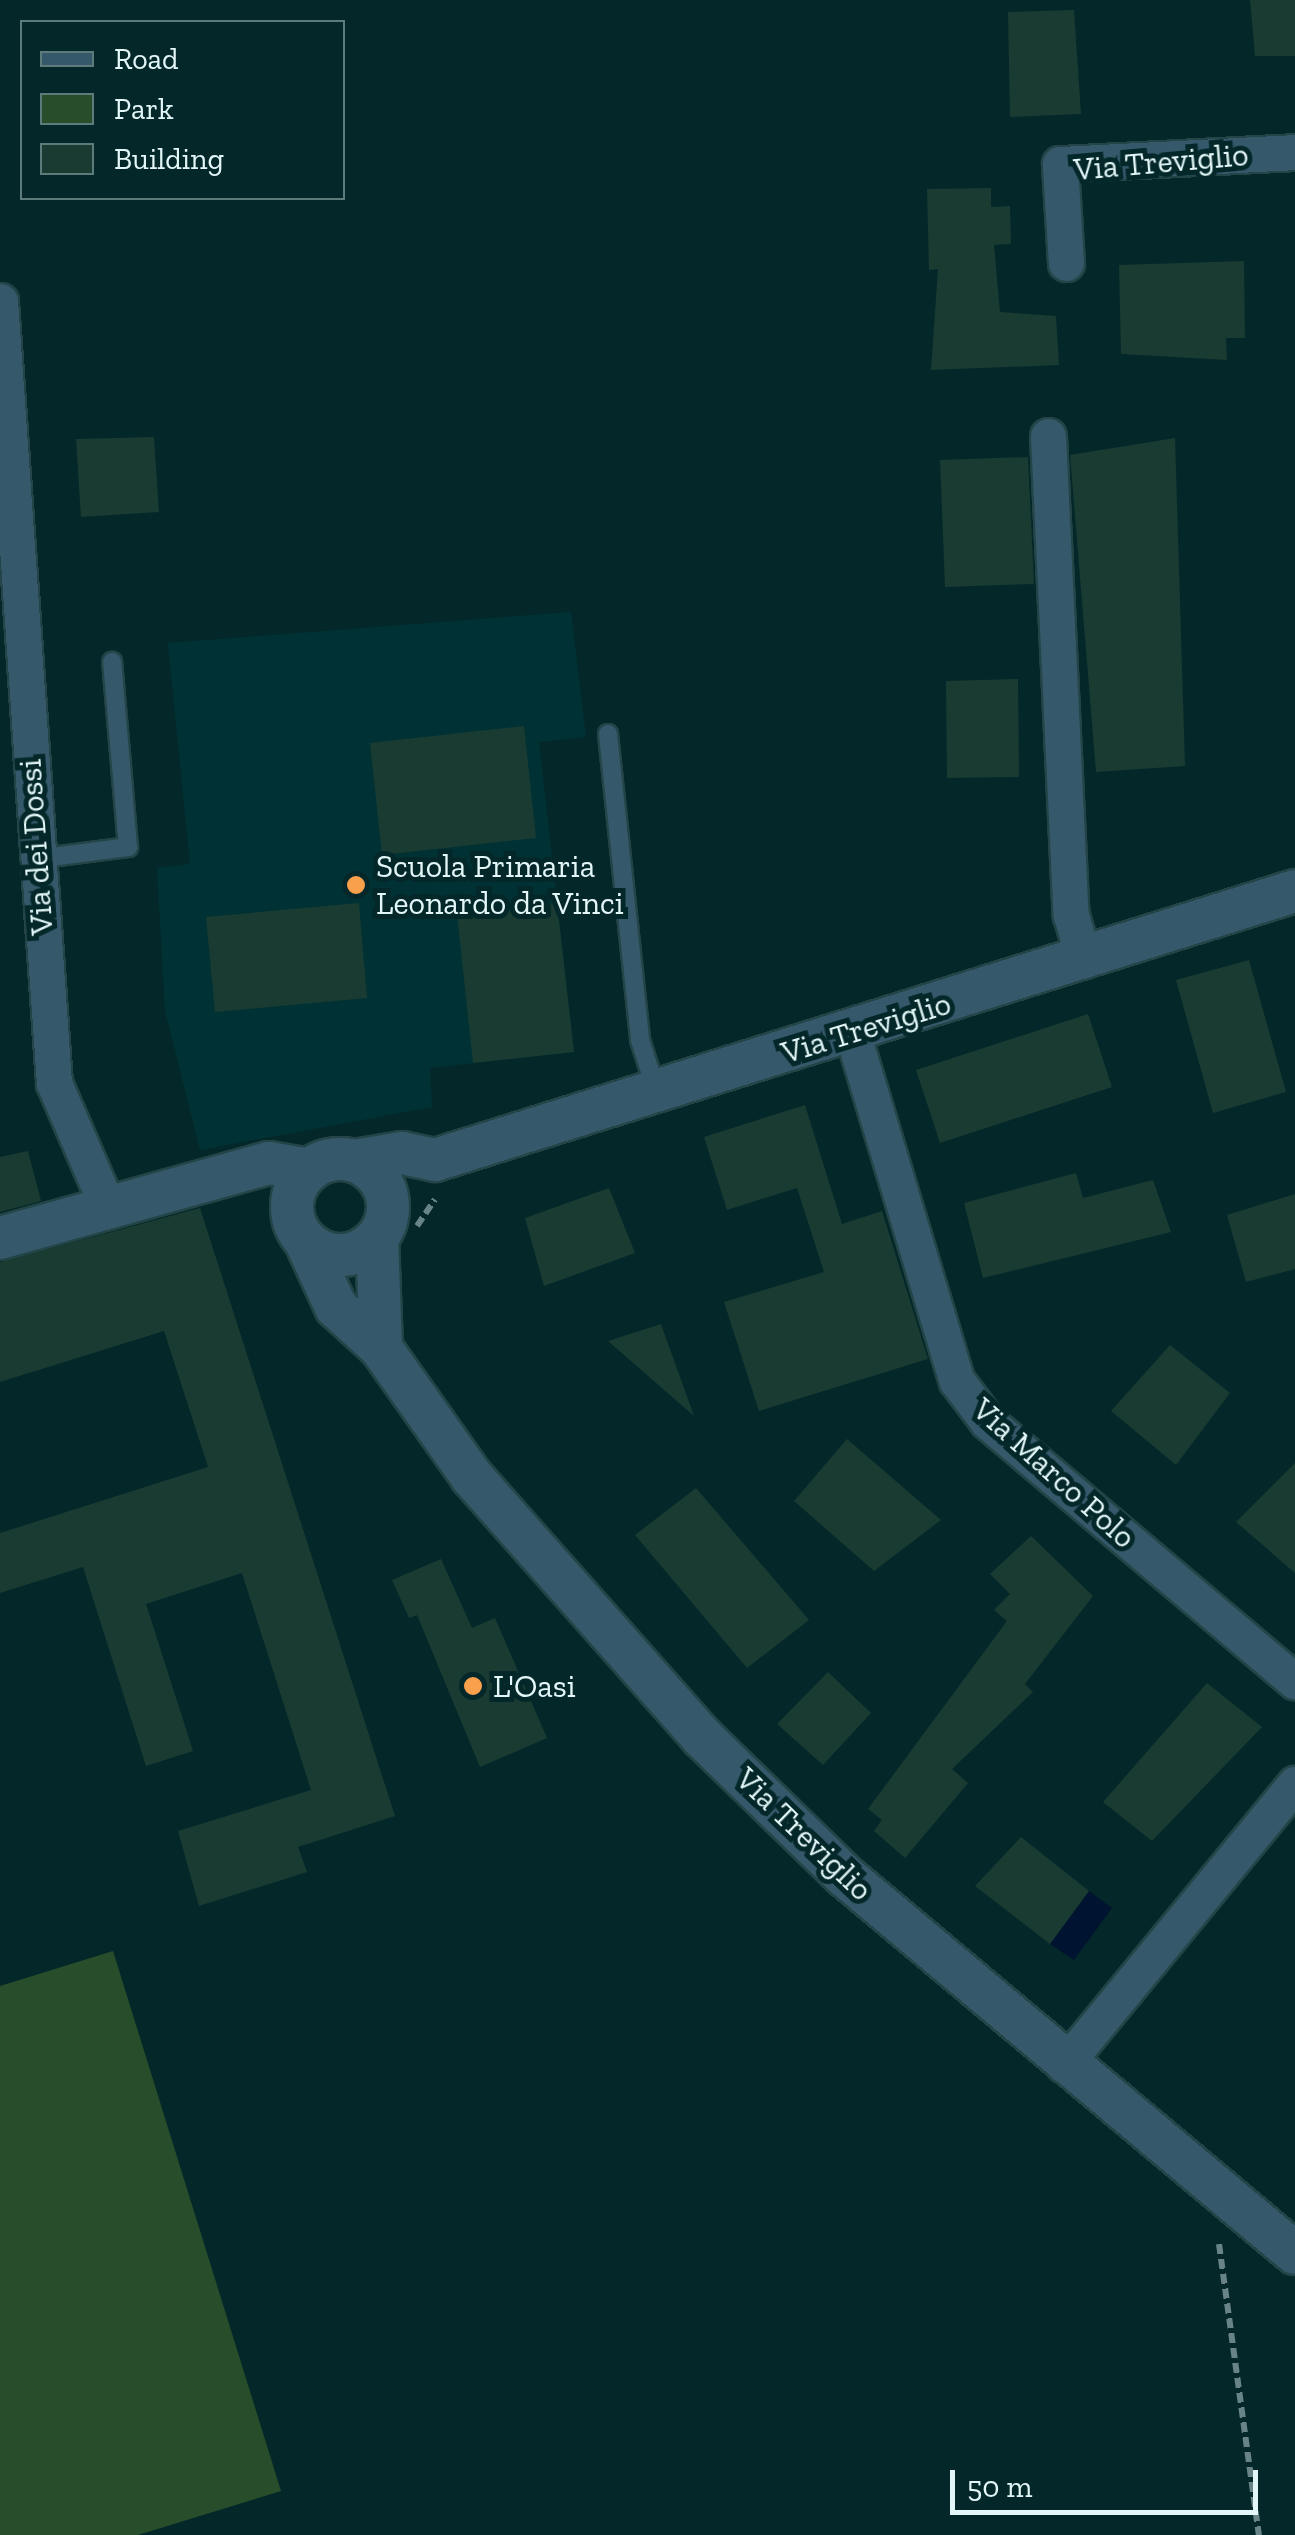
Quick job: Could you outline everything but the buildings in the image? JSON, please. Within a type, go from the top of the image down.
[{"type":"street","name":"Via Treviglio","points":[[1066,264],[1060,164],[1295,152]]},
{"type":"street","name":"Via dei Dossi","points":[[0,300],[54,1082],[106,1203]]},
{"type":"street","points":[[1048,436],[1070,916],[1084,960]]},
{"type":"street","name":"Via Treviglio","points":[[354,1161],[402,1153],[435,1160],[657,1094],[1295,892]]},
{"type":"street","name":"Via Marco Polo","points":[[852,1032],[958,1381],[988,1422],[1295,1681]]},
{"type":"street","points":[[204,1177],[298,1227],[333,1255],[381,1231],[435,1160]]},
{"type":"street","points":[[0,1238],[106,1203],[204,1177],[269,1163],[309,1170],[354,1161],[386,1194],[381,1231],[381,1348]]},
{"type":"street","points":[[298,1227],[309,1170]]},
{"type":"street","name":"Via Treviglio","points":[[298,1227],[336,1307],[381,1348],[472,1477],[702,1736],[845,1876],[1064,2065],[1295,2253]]},
{"type":"street","points":[[1064,2065],[1295,1784]]},
{"type":"lane","points":[[36,860],[128,847],[112,662]]},
{"type":"lane","points":[[608,734],[640,1040],[657,1094]]},
{"type":"path","points":[[1224,2196],[1219,2245],[1259,2535]]},
{"type":"shaded area","name":"Scuola Primaria Leonardo da Vinci","points":[[571,612],[586,737],[539,742],[574,1052],[430,1068],[432,1107],[200,1150],[165,1011],[157,868],[190,864],[168,643]]},
{"type":"shaded area","points":[[1089,1891],[1112,1908],[1074,1960],[1050,1944]]},
{"type":"green space","points":[[113,1951],[281,2491],[138,2535],[0,2535],[0,1986]]},
{"type":"place","name":"Scuola Primaria Leonardo da Vinci","points":[[356,885]]},
{"type":"place","name":"L'Oasi","points":[[473,1686]]}]
